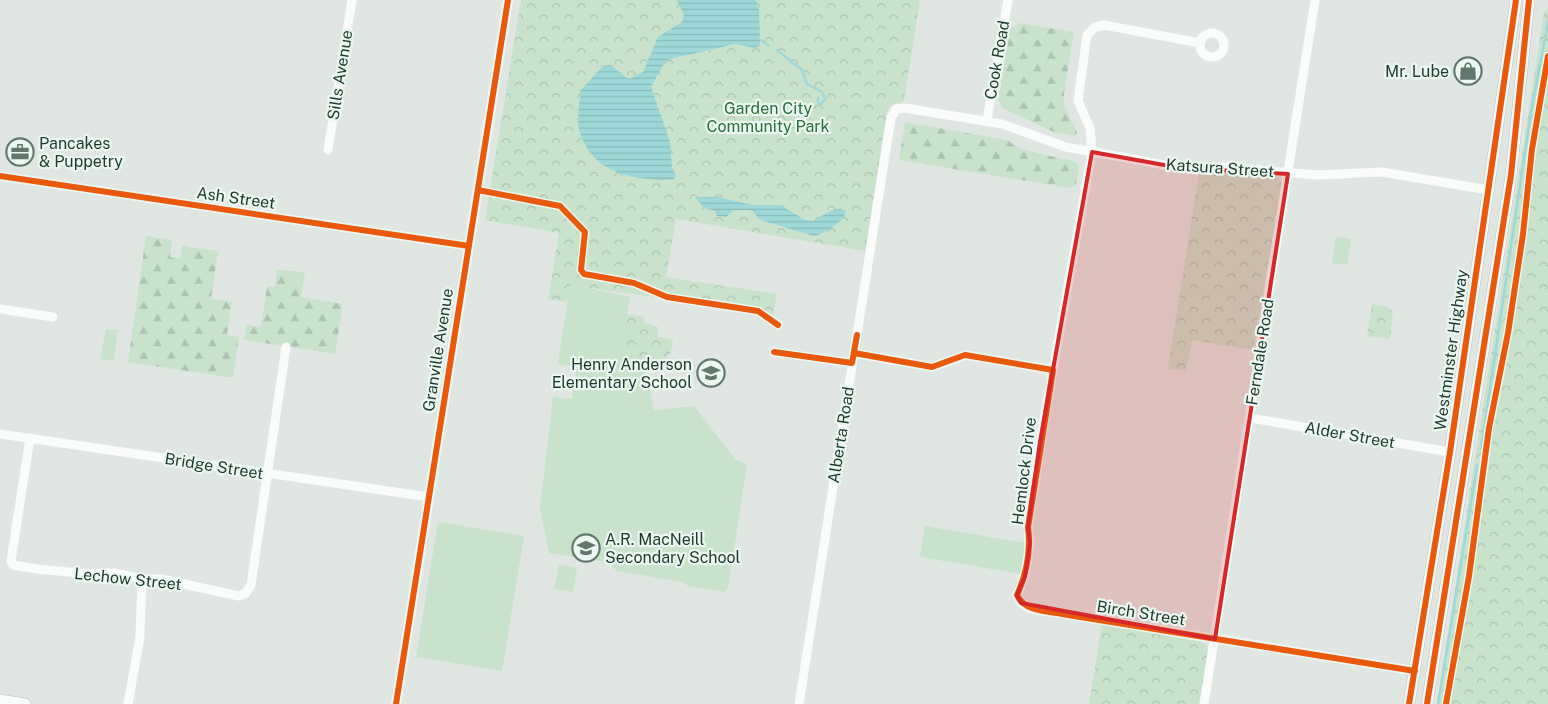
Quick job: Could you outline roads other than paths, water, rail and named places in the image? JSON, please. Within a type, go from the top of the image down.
[{"type":"main road","name":"Westminster Highway","points":[[1409,704],[1450,452],[1516,0]]},
{"type":"main road","name":"Westminster Highway","points":[[1427,704],[1511,175],[1529,0]]},
{"type":"main road","points":[[1450,452],[1467,455]]},
{"type":"main road","points":[[0,700],[25,704]]},
{"type":"street","name":"Sills Avenue","points":[[328,150],[352,0]]},
{"type":"street","name":"Granville Avenue","points":[[396,704],[508,0]]},
{"type":"street","name":"Cook Road","points":[[987,120],[1008,0]]},
{"type":"street","name":"Ferndale Road","points":[[1204,704],[1315,0]]},
{"type":"street","name":"Hemlock Drive","points":[[1021,603],[1017,595],[1025,576],[1030,543],[1028,527],[1053,370],[1092,152],[1090,128],[1078,101],[1087,35],[1095,27],[1104,25],[1200,43]]},
{"type":"street","name":"Katsura Street","points":[[896,109],[906,108],[987,120],[1014,127],[1044,141],[1092,152],[1181,168],[1202,170],[1222,167],[1288,174],[1382,172],[1488,190]]},
{"type":"street","name":"Alberta Road","points":[[799,704],[890,118],[896,109]]},
{"type":"street","name":"Ash Street","points":[[0,176],[469,246]]},
{"type":"street","points":[[0,309],[53,317]]},
{"type":"street","points":[[268,474],[286,347]]},
{"type":"street","points":[[854,353],[932,368],[965,356],[1053,370]]},
{"type":"street","name":"Alder Street","points":[[1250,418],[1450,452]]},
{"type":"street","name":"Bridge Street","points":[[0,434],[429,496]]},
{"type":"street","name":"Lechow Street","points":[[30,438],[11,561],[13,565],[37,569],[90,574],[112,573],[142,579],[161,579],[239,596],[246,593],[251,585],[268,474]]},
{"type":"street","points":[[128,704],[140,637],[142,579]]},
{"type":"street","name":"Birch Street","points":[[1021,603],[1039,609],[1414,671]]},
{"type":"water","points":[[677,0],[756,0],[759,10],[760,45],[755,48],[735,44],[666,60],[651,87],[670,142],[672,168],[676,176],[673,180],[658,180],[630,176],[605,166],[586,147],[579,129],[580,91],[603,66],[611,65],[627,78],[632,78],[643,72],[658,37],[682,22],[684,15]]},
{"type":"water","points":[[697,197],[717,197],[753,205],[780,205],[805,220],[814,221],[833,210],[841,209],[846,211],[842,219],[823,233],[814,236],[760,220],[753,211],[733,210],[726,217],[717,216],[715,211],[705,208],[696,199]]},
{"type":"waterway","points":[[1481,449],[1530,118],[1548,22]]},
{"type":"waterway","points":[[761,40],[769,46]]},
{"type":"waterway","points":[[777,50],[802,70],[807,84],[822,92],[825,99],[821,104],[818,102],[818,98]]},
{"type":"waterway","points":[[1438,704],[1477,466]]},
{"type":"place","name":"Mr. Lube","points":[[1468,71]]},
{"type":"place","name":"Pancakes & Puppetry","points":[[20,152]]},
{"type":"place","name":"Henry Anderson Elementary School","points":[[711,373]]},
{"type":"place","name":"A.R. MacNeill Secondary School","points":[[586,548]]},
{"type":"park label","name":"Garden City Community Park","points":[[768,117]]}]
